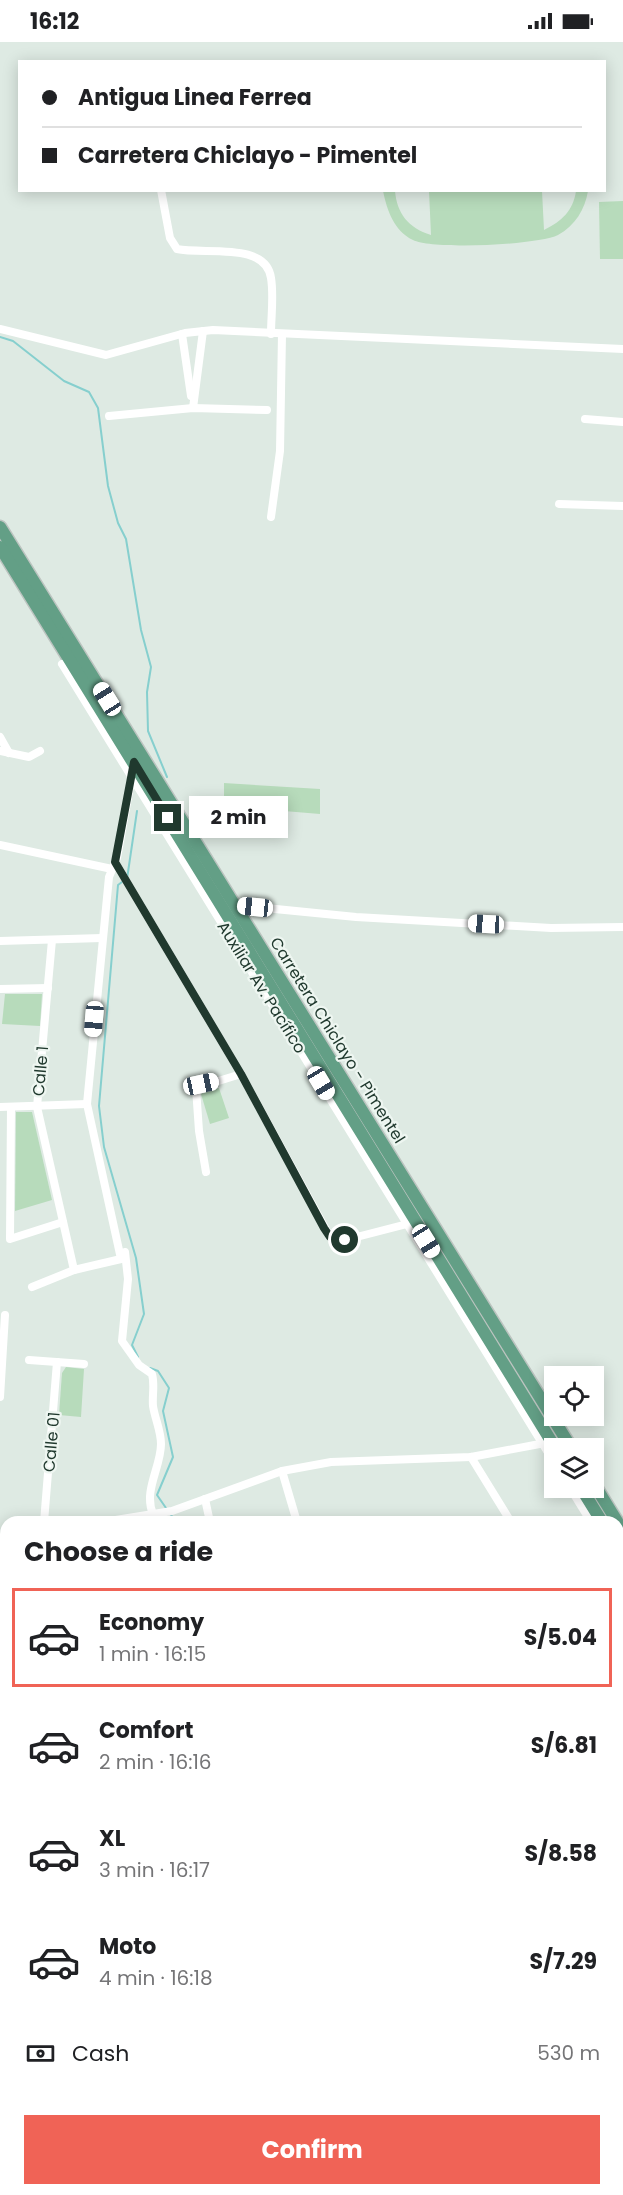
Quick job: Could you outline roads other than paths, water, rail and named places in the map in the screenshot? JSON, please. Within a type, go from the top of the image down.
[{"type":"main road","name":"Carretera Chiclayo - Pimentel","points":[[0,527],[230,908],[410,1223],[546,1438]]},
{"type":"main road","name":"Carretera Chiclayo - Pimentel","points":[[0,547],[134,762],[230,908],[565,1438]]},
{"type":"main road","points":[[31,597],[62,664]]},
{"type":"main road","points":[[587,1498],[598,1516]]},
{"type":"main road","points":[[603,1498],[614,1516]]},
{"type":"street","points":[[161,192],[170,238],[177,249],[245,254],[259,258],[268,266],[272,279],[271,334]]},
{"type":"street","points":[[0,329],[106,355],[182,334],[203,331],[623,349]]},
{"type":"street","points":[[193,408],[203,331]]},
{"type":"street","points":[[182,334],[193,408]]},
{"type":"street","points":[[271,517],[280,451],[282,334]]},
{"type":"street","points":[[109,416],[193,408],[267,410]]},
{"type":"street","points":[[585,419],[623,422]]},
{"type":"street","points":[[559,504],[623,506]]},
{"type":"street","name":"Auxiliar Av. Pacífico","points":[[62,664],[410,1223]]},
{"type":"street","points":[[0,737],[5,752],[29,757],[40,751]]},
{"type":"street","points":[[32,1287],[74,1270],[121,1259],[87,1104],[102,938],[113,866],[134,762]]},
{"type":"street","points":[[0,845],[113,866],[241,1074],[330,1237],[345,1240],[410,1223]]},
{"type":"street","points":[[230,908],[505,925],[623,927]]},
{"type":"street","points":[[0,941],[102,938]]},
{"type":"street","name":"Calle 1","points":[[52,940],[37,1107],[74,1270]]},
{"type":"street","points":[[0,989],[48,988]]},
{"type":"street","points":[[206,1172],[195,1092],[201,1084],[241,1074]]},
{"type":"street","points":[[0,1107],[87,1104]]},
{"type":"street","points":[[11,1107],[10,1239],[63,1222]]},
{"type":"street","points":[[125,1252],[128,1279],[122,1341],[140,1365],[152,1374],[155,1391],[153,1404],[161,1441],[151,1487],[150,1507],[157,1513]]},
{"type":"street","points":[[0,1397],[5,1315]]},
{"type":"street","points":[[29,1360],[84,1364]]},
{"type":"street","name":"Calle 01","points":[[44,1516],[57,1362]]},
{"type":"street","points":[[139,1516],[172,1511],[282,1471],[331,1462],[471,1456],[544,1445]]},
{"type":"street","points":[[471,1456],[507,1516]]},
{"type":"street","points":[[282,1471],[295,1516]]},
{"type":"street","points":[[576,1498],[587,1516]]},
{"type":"street","points":[[205,1499],[209,1516]]},
{"type":"street","points":[[0,1556],[0,1562]]},
{"type":"waterway","points":[[0,337],[13,341],[64,381],[89,392],[98,408],[108,486],[118,523],[126,539],[141,630],[151,667],[147,692],[148,731],[167,777]]},
{"type":"waterway","points":[[127,879],[137,811]]},
{"type":"waterway","points":[[122,882],[118,885],[99,1106],[104,1147],[136,1258],[144,1314],[132,1345],[138,1357]]},
{"type":"waterway","points":[[150,1368],[158,1371],[169,1388],[163,1411],[173,1457],[157,1495],[166,1508]]}]
